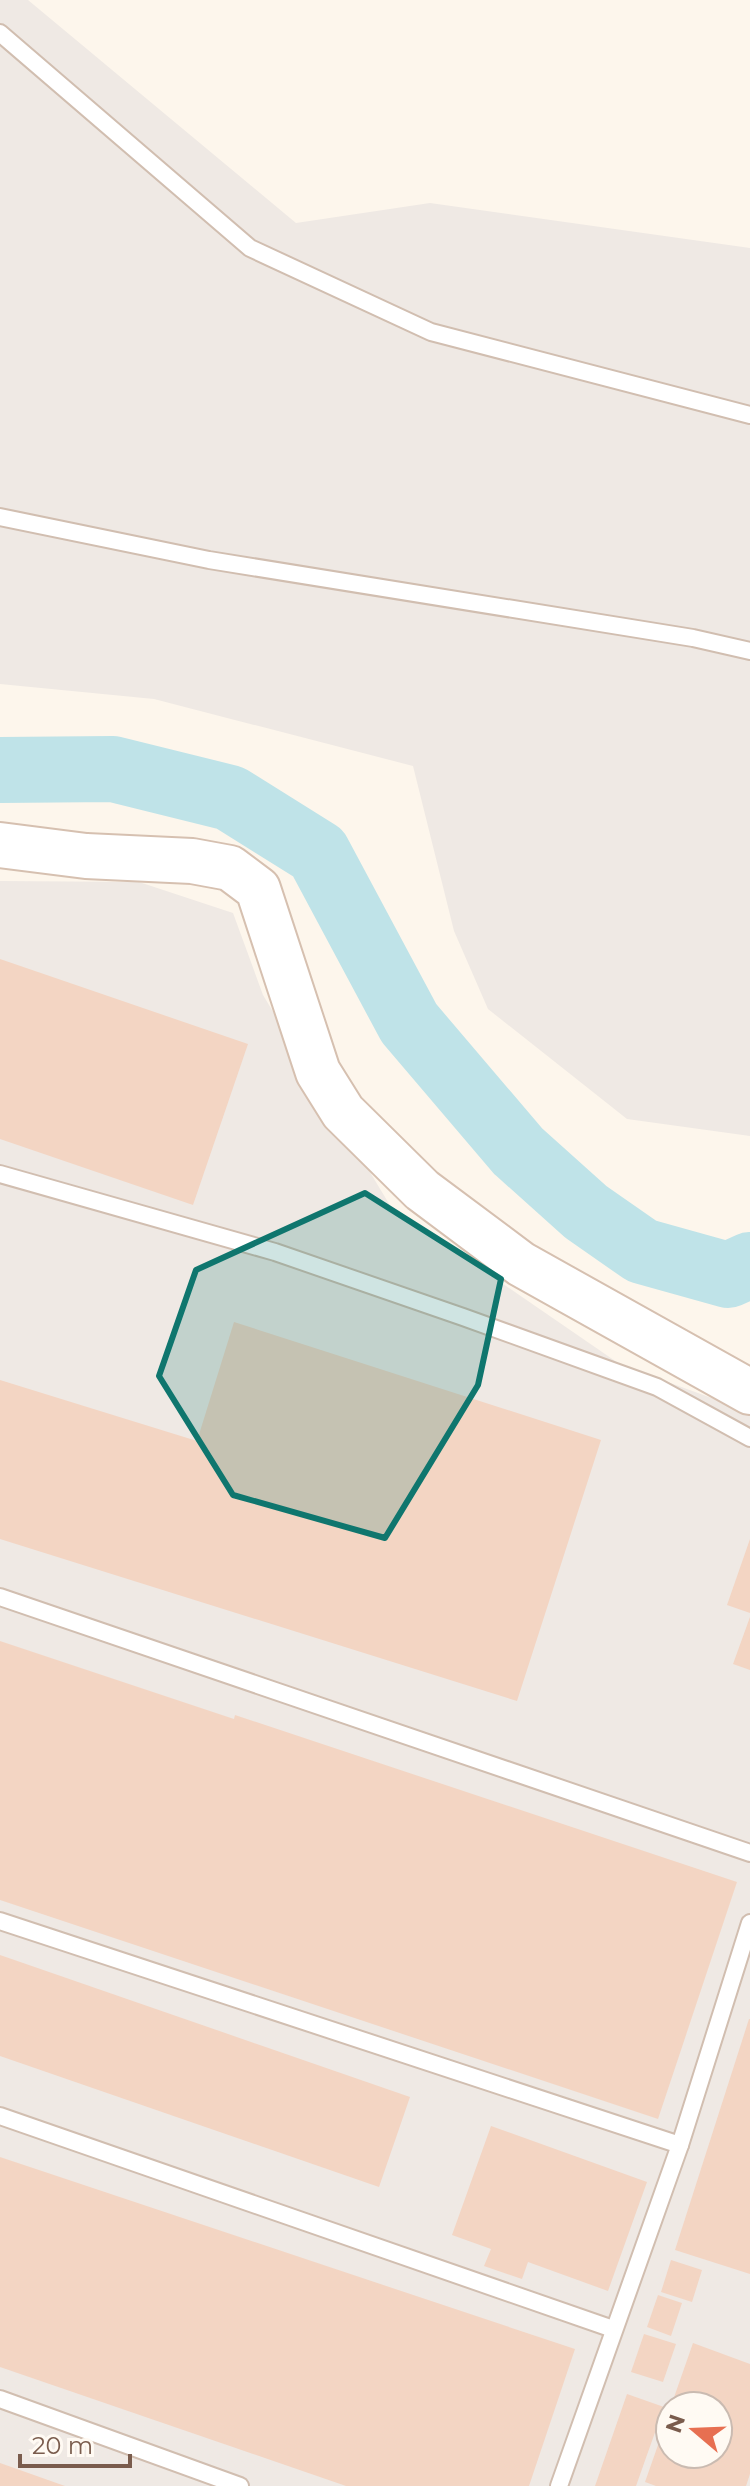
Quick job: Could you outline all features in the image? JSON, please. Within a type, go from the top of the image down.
[{"type":"street","points":[[0,845],[86,856],[192,861],[230,868],[258,889],[318,1072],[343,1112],[422,1190],[521,1264],[750,1392]]},
{"type":"lane","points":[[0,33],[250,248],[431,332],[750,415]]},
{"type":"lane","points":[[0,517],[209,560],[693,638],[750,651]]},
{"type":"lane","points":[[0,1174],[275,1252],[463,1317],[657,1387],[750,1438]]},
{"type":"lane","points":[[0,1597],[750,1853]]},
{"type":"lane","points":[[0,1921],[680,2145]]},
{"type":"lane","points":[[559,2486],[680,2145],[750,1923]]},
{"type":"lane","points":[[0,2116],[613,2329]]},
{"type":"lane","points":[[0,2399],[240,2486]]},
{"type":"highlighted area","points":[[365,1193],[501,1279],[478,1385],[385,1538],[233,1495],[159,1376],[196,1270]]},
{"type":"shaded area","points":[[0,0],[28,0],[296,223],[430,203],[750,248],[750,1136],[627,1119],[488,1009],[454,931],[413,766],[154,699],[0,684]]},
{"type":"shaded area","points":[[0,881],[139,882],[233,913],[263,995],[391,1207],[621,1365],[750,1412],[750,2486],[0,2486]]},
{"type":"building","points":[[0,959],[248,1044],[193,1205],[0,1139]]},
{"type":"building","points":[[234,1322],[601,1440],[517,1701],[0,1539],[0,1380],[197,1441]]},
{"type":"building","points":[[750,1539],[750,1613],[727,1605]]},
{"type":"building","points":[[750,1617],[750,1670],[733,1664]]},
{"type":"building","points":[[0,1641],[234,1719],[235,1715],[737,1882],[658,2119],[0,1900]]},
{"type":"building","points":[[0,1955],[410,2097],[379,2187],[0,2056]]},
{"type":"building","points":[[750,2019],[750,2274],[675,2250]]},
{"type":"building","points":[[491,2126],[647,2182],[608,2291],[528,2262],[522,2279],[484,2266],[491,2249],[452,2235]]},
{"type":"building","points":[[0,2157],[575,2349],[529,2486],[346,2486],[0,2367]]},
{"type":"building","points":[[671,2260],[702,2270],[692,2302],[661,2292]]},
{"type":"building","points":[[658,2295],[682,2303],[671,2336],[647,2327]]},
{"type":"building","points":[[644,2334],[676,2344],[663,2382],[631,2372]]},
{"type":"building","points":[[693,2343],[750,2364],[750,2474],[746,2486],[656,2486],[645,2482],[654,2456],[654,2470],[734,2470],[734,2390],[677,2390]]},
{"type":"building","points":[[627,2394],[654,2403],[654,2435],[636,2486],[595,2486]]},
{"type":"building","points":[[0,2463],[65,2486],[0,2486]]},
{"type":"waterway","points":[[0,770],[113,769],[230,798],[318,853],[409,1023],[518,1151],[586,1212],[642,1251],[728,1275],[750,1265]]}]
